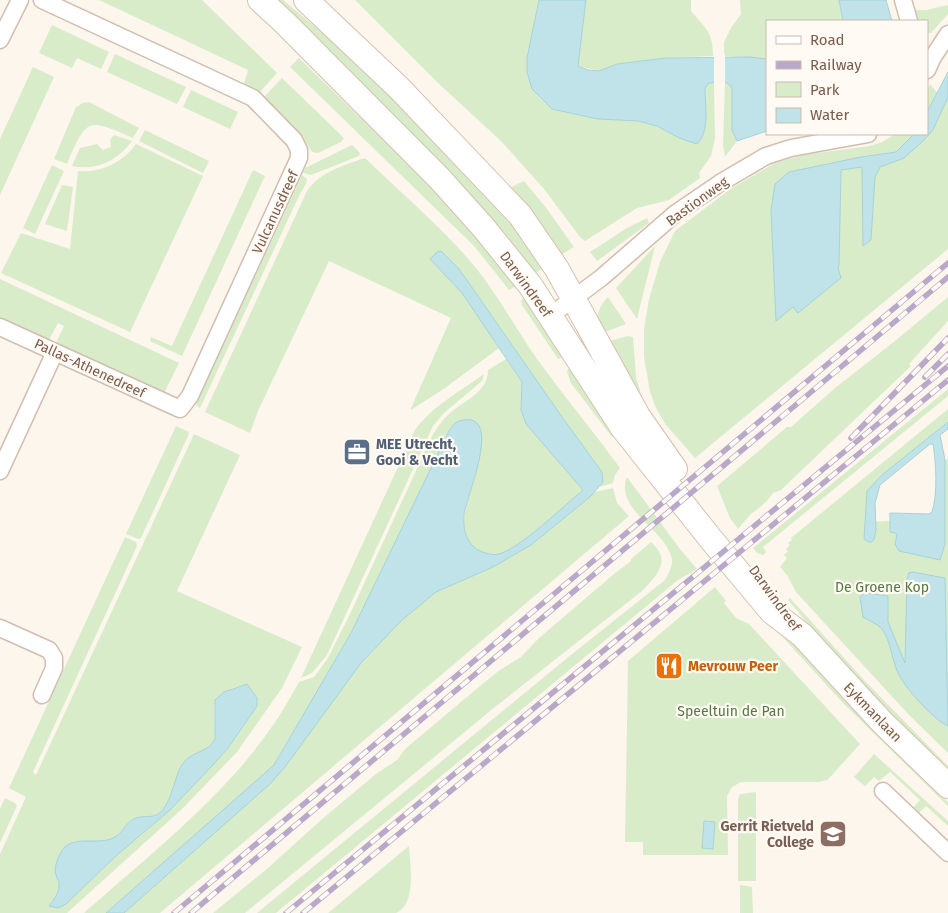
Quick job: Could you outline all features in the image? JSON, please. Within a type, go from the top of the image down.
[{"type":"main road","name":"Darwindreef","points":[[260,0],[440,179],[483,227],[530,285],[622,427],[710,538],[772,612],[802,635]]},
{"type":"main road","name":"Darwindreef","points":[[306,0],[399,88],[475,165],[520,215],[557,269],[638,416],[666,458],[783,605],[802,635]]},
{"type":"main road","name":"Eykmanlaan","points":[[802,635],[881,721],[948,786]]},
{"type":"street","points":[[0,40],[20,0]]},
{"type":"street","name":"Vulcanusdreef","points":[[42,0],[253,98],[294,140],[299,150],[300,158],[292,176],[190,396],[180,409]]},
{"type":"street","points":[[903,0],[909,20]]},
{"type":"street","points":[[928,68],[948,34]]},
{"type":"street","name":"Bastionweg","points":[[550,316],[602,278],[676,213],[720,182],[766,156],[791,148],[862,135]]},
{"type":"street","name":"Pallas-Athenedreef","points":[[0,327],[180,409]]},
{"type":"street","points":[[0,471],[55,352]]},
{"type":"street","points":[[0,628],[49,650],[54,658],[54,668],[42,695]]},
{"type":"street","points":[[883,791],[948,853]]},
{"type":"green space","points":[[99,0],[202,0],[277,73],[259,93],[244,84],[248,70]]},
{"type":"green space","points":[[269,0],[283,0],[342,49],[500,198],[547,266],[532,275]]},
{"type":"green space","points":[[355,0],[539,0],[527,58],[532,89],[552,109],[598,119],[638,121],[657,126],[678,138],[705,131],[705,88],[709,83],[714,82],[715,139],[711,156],[699,173],[700,178],[669,200],[637,208],[585,241],[544,189],[501,141],[438,83]]},
{"type":"green space","points":[[586,0],[691,0],[691,11],[705,27],[712,41],[713,56],[666,58],[617,64],[599,71],[578,66]]},
{"type":"green space","points":[[740,0],[839,0],[843,20],[766,20],[766,59],[724,56],[724,42],[741,14]]},
{"type":"green space","points":[[948,5],[948,14],[931,33],[928,33],[928,20],[918,20],[915,10],[926,10]]},
{"type":"green space","points":[[52,25],[109,52],[101,69],[77,58],[72,68],[39,53]]},
{"type":"green space","points":[[115,54],[186,87],[177,104],[107,72]]},
{"type":"green space","points":[[299,58],[443,198],[518,285],[509,290],[475,247],[290,67]]},
{"type":"green space","points":[[33,67],[54,77],[0,195],[0,139]]},
{"type":"green space","points":[[282,78],[344,138],[341,142],[318,153],[312,152],[301,134],[264,97]]},
{"type":"green space","points":[[725,82],[732,89],[732,130],[737,141],[725,157],[723,144]]},
{"type":"green space","points":[[930,84],[942,99],[948,90],[948,249],[695,458],[666,425],[656,408],[650,392],[644,357],[644,329],[649,299],[660,262],[675,231],[732,188],[775,163],[802,155],[870,146],[894,135],[928,135],[928,88]]},
{"type":"green space","points":[[191,90],[238,112],[230,129],[183,107]]},
{"type":"green space","points":[[89,102],[139,128],[133,138],[106,127],[90,126],[79,137],[67,164],[54,159],[76,107]]},
{"type":"green space","points":[[145,130],[209,161],[203,173],[139,141]]},
{"type":"green space","points":[[114,135],[132,141],[120,154],[106,163],[90,167],[72,166],[80,148],[97,144],[103,150],[111,147],[110,140]]},
{"type":"green space","points":[[136,144],[203,176],[130,332],[1,273],[21,233],[70,249],[78,171],[95,170],[110,165],[124,157]]},
{"type":"green space","points":[[352,145],[360,153],[359,156],[311,175],[303,173],[305,168]]},
{"type":"green space","points":[[365,158],[436,225],[476,268],[537,359],[620,468],[615,475],[613,483],[600,487],[603,478],[602,472],[471,286],[430,259],[462,293],[499,348],[445,388],[411,410],[451,318],[329,261],[258,411],[250,433],[205,412],[307,191],[312,184],[326,174]]},
{"type":"green space","points":[[52,165],[64,171],[35,234],[23,228]]},
{"type":"green space","points":[[253,170],[265,176],[182,356],[150,341],[151,337],[172,346]]},
{"type":"green space","points":[[302,175],[307,179],[306,184],[200,408],[196,405]]},
{"type":"green space","points":[[524,181],[574,247],[556,258],[509,188]]},
{"type":"green space","points":[[62,185],[73,187],[67,231],[45,224]]},
{"type":"green space","points":[[647,218],[649,223],[597,261],[590,252],[627,228]]},
{"type":"green space","points":[[655,246],[637,319],[616,288]]},
{"type":"green space","points":[[0,279],[179,363],[164,393],[56,343],[64,326],[58,323],[49,340],[0,318]]},
{"type":"green space","points":[[525,296],[565,356],[558,359],[522,305],[521,301]]},
{"type":"green space","points":[[608,297],[626,324],[600,334],[598,314],[601,305]]},
{"type":"green space","points":[[948,297],[948,321],[909,364],[911,366],[781,490],[773,493],[738,529],[730,518],[717,486]]},
{"type":"green space","points":[[628,336],[633,337],[636,377],[647,414],[605,342]]},
{"type":"green space","points":[[506,359],[522,382],[521,410],[526,424],[583,490],[554,516],[506,552],[496,555],[480,551],[471,545],[466,536],[464,516],[481,448],[449,431],[351,633],[275,764],[309,733],[361,663],[401,621],[436,592],[493,567],[531,545],[595,492],[613,488],[617,503],[629,516],[160,913],[84,913],[159,848],[207,803],[230,779],[275,723],[299,682],[314,677],[328,658],[351,612],[432,436],[446,416],[480,390],[487,378],[488,370]]},
{"type":"green space","points":[[570,365],[617,433],[612,437],[571,383],[567,372]]},
{"type":"green space","points":[[484,374],[482,381],[444,413],[433,426],[327,655],[312,673],[301,678],[415,430],[438,406]]},
{"type":"green space","points":[[948,389],[948,396],[763,547],[766,552],[763,555],[757,553],[753,548]]},
{"type":"green space","name":"De Groene Kop","points":[[948,409],[948,422],[882,475],[870,522],[937,518],[945,460],[948,459],[948,753],[910,716],[796,592],[787,575],[780,567],[787,558],[784,555],[788,551],[786,549],[790,545],[788,543],[792,540],[791,538]]},
{"type":"green space","points":[[176,426],[189,432],[189,434],[141,538],[138,539],[126,534]]},
{"type":"green space","points":[[194,434],[240,455],[177,591],[302,647],[282,688],[237,752],[182,809],[67,913],[0,913],[0,854],[26,797],[9,788],[125,537],[136,542],[137,546],[33,772],[36,775]],"holes":[[[247,684],[257,706],[228,748],[170,810],[117,855],[84,887],[49,906],[59,888],[55,868],[59,856],[65,847],[76,842],[101,841],[113,838],[135,818],[160,812],[169,799],[180,769],[185,761],[192,755],[209,747],[215,739],[214,705],[232,688]]]},
{"type":"green space","points":[[627,477],[697,569],[678,580],[276,913],[257,913],[665,580],[672,562],[668,548],[634,510],[628,500],[625,489]]},
{"type":"green space","points":[[651,542],[657,548],[662,561],[656,575],[642,591],[495,707],[245,913],[213,913],[376,774],[397,760],[405,749],[486,681],[521,657],[539,638]]},
{"type":"green space","name":"Speeltuin de Pan","points":[[715,587],[726,601],[724,603],[736,618],[749,624],[860,744],[827,780],[819,782],[741,782],[732,787],[727,796],[728,855],[643,855],[643,842],[625,842],[628,661]]},
{"type":"green space","points":[[790,598],[864,680],[948,766],[948,773],[834,655],[788,600]]},
{"type":"green space","points":[[774,621],[865,721],[948,802],[948,806],[843,703],[770,623]]},
{"type":"green space","points":[[874,754],[948,821],[948,826],[926,806],[918,814],[912,809],[920,800],[890,772],[879,781],[874,777],[865,786],[854,777]]},
{"type":"green space","points":[[756,792],[756,881],[738,881],[738,799],[740,794]]},
{"type":"green space","points":[[5,798],[17,806],[0,843],[0,809]]},
{"type":"green space","points":[[409,846],[411,883],[410,893],[403,908],[396,913],[328,913]]},
{"type":"green space","points":[[740,885],[752,887],[753,913],[740,913]]},
{"type":"water","points":[[539,0],[586,0],[578,66],[588,70],[599,71],[617,64],[666,58],[749,57],[766,59],[766,131],[737,141],[732,130],[732,89],[725,82],[709,83],[705,88],[704,133],[697,144],[679,138],[657,126],[638,121],[598,119],[552,109],[532,89],[527,72],[527,58]]},
{"type":"water","points":[[839,0],[886,0],[892,20],[843,20]]},
{"type":"water","points":[[948,72],[948,97],[933,130],[923,141],[904,158],[880,167],[875,177],[871,240],[863,246],[862,167],[841,170],[838,268],[841,278],[798,313],[793,307],[776,321],[771,210],[775,184],[789,172],[861,157],[896,152],[913,135],[928,135],[928,110]]},
{"type":"water","points":[[441,251],[459,269],[602,472],[603,482],[591,496],[531,545],[493,567],[436,592],[401,621],[361,663],[285,767],[270,784],[124,913],[106,913],[274,765],[351,633],[449,431],[458,421],[475,421],[481,430],[482,443],[479,459],[464,515],[464,528],[467,537],[471,544],[479,550],[489,554],[499,554],[508,550],[530,536],[583,490],[526,424],[521,410],[522,382],[462,293],[430,259],[437,252]]},
{"type":"water","points":[[948,422],[948,429],[940,435],[945,460],[945,544],[940,560],[899,551],[895,544],[897,535],[890,532],[890,513],[929,514],[932,512],[936,487],[933,444],[930,444],[880,485],[875,503],[876,530],[874,539],[872,542],[869,542],[864,539],[867,491],[882,475]]},
{"type":"water","points":[[909,573],[945,578],[948,726],[928,710],[906,686],[898,673],[889,642],[883,631],[880,627],[863,617],[860,597],[865,593],[888,596],[888,622],[905,663],[907,579]]},
{"type":"water","points":[[247,684],[257,698],[257,706],[228,748],[212,766],[170,810],[117,855],[66,904],[58,908],[49,906],[59,889],[55,869],[65,847],[76,842],[101,841],[113,838],[132,820],[159,813],[169,798],[177,775],[185,761],[209,747],[215,739],[215,700],[224,692]]},
{"type":"water","points":[[704,821],[715,822],[713,849],[702,848]]},
{"type":"pier","points":[[714,54],[725,54],[725,84],[714,84]]},
{"type":"railway","points":[[174,913],[948,263]]},
{"type":"railway","points":[[191,913],[948,277]]},
{"type":"railway","points":[[851,438],[948,338]]},
{"type":"railway","points":[[925,377],[948,354]]},
{"type":"railway","points":[[286,913],[948,366]]},
{"type":"railway","points":[[303,913],[948,380]]},
{"type":"place","name":"MEE Utrecht, Gooi & Vecht","points":[[357,452]]},
{"type":"place","name":"Mevrouw Peer","points":[[669,666]]},
{"type":"place","name":"Gerrit Rietveld College","points":[[833,834]]}]
